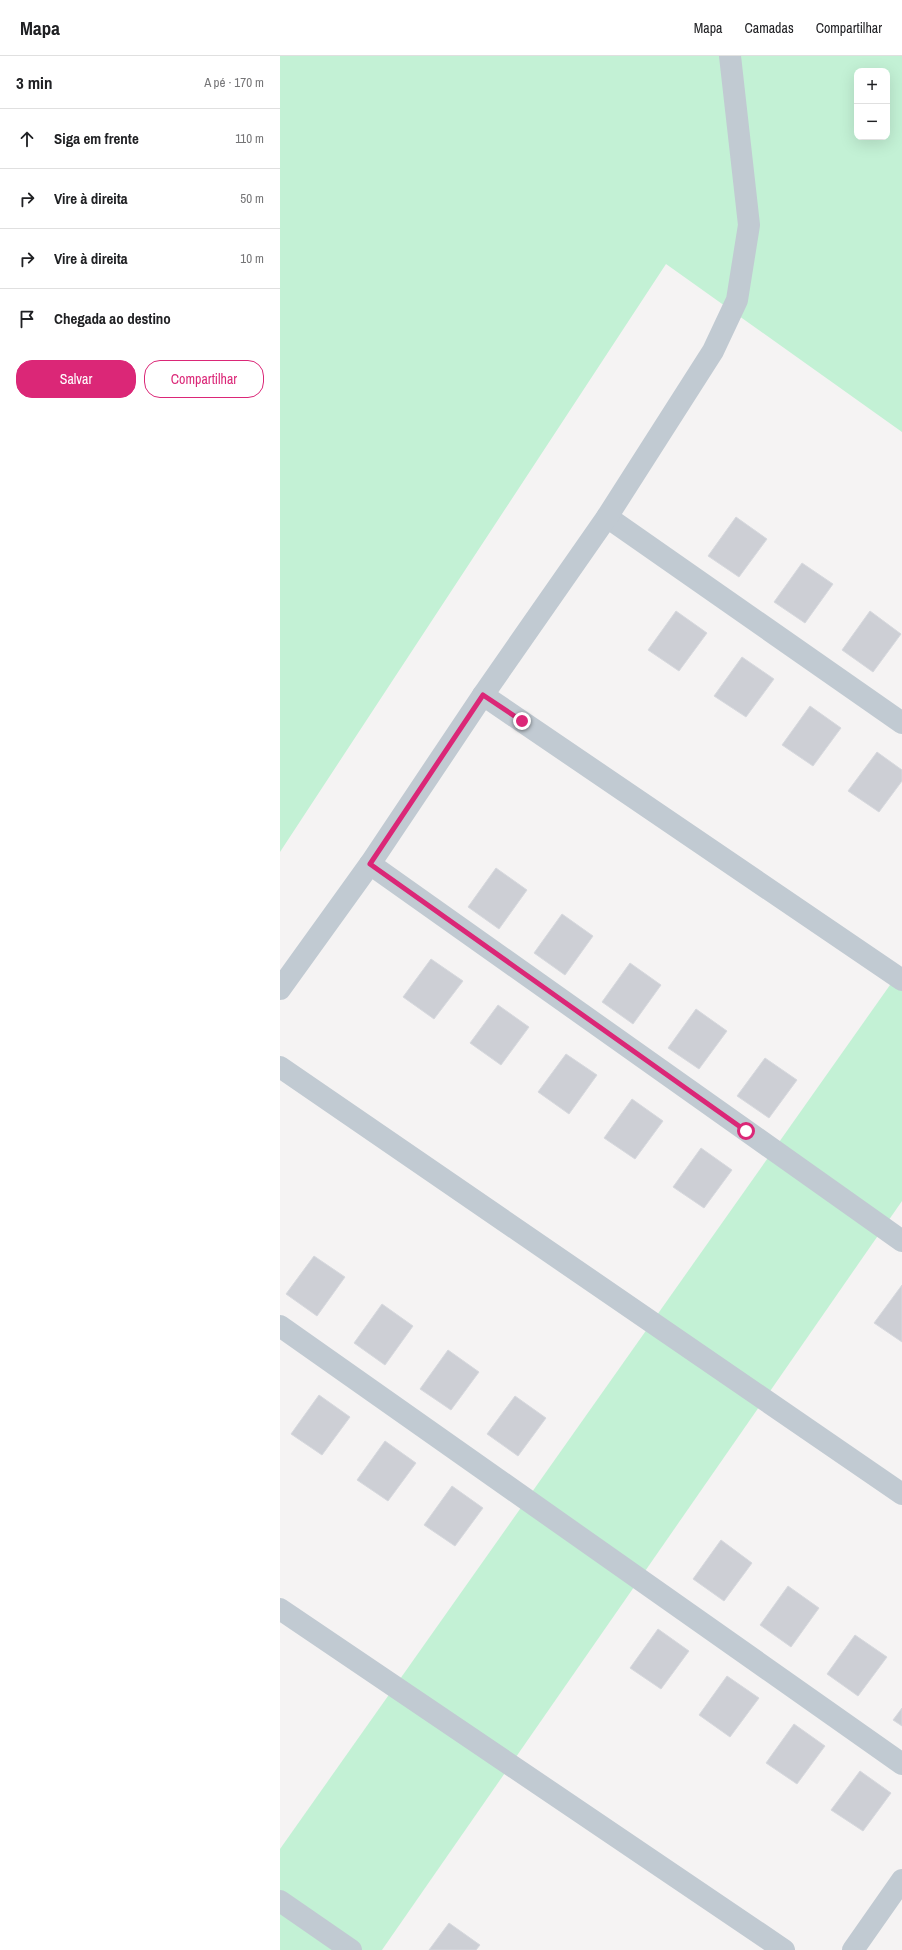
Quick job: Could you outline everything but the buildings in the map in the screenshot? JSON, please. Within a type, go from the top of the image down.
[{"type":"street","points":[[280,989],[370,864],[483,695],[607,517],[713,352],[737,300],[749,226],[730,56]]},
{"type":"street","points":[[607,517],[902,723]]},
{"type":"street","points":[[483,695],[902,980]]},
{"type":"street","points":[[370,864],[902,1242]]},
{"type":"street","points":[[280,1067],[902,1494]]},
{"type":"street","points":[[280,1326],[902,1764]]},
{"type":"street","points":[[280,1609],[784,1950]]},
{"type":"street","points":[[853,1950],[902,1880]]},
{"type":"street","points":[[280,1900],[352,1950]]},
{"type":"green space","points":[[280,56],[902,56],[902,432],[666,264],[280,852]]},
{"type":"green space","points":[[902,968],[902,1201],[382,1950],[280,1950],[280,1849]]},
{"type":"route","points":[[522,721],[483,695],[370,864],[746,1131]]}]
